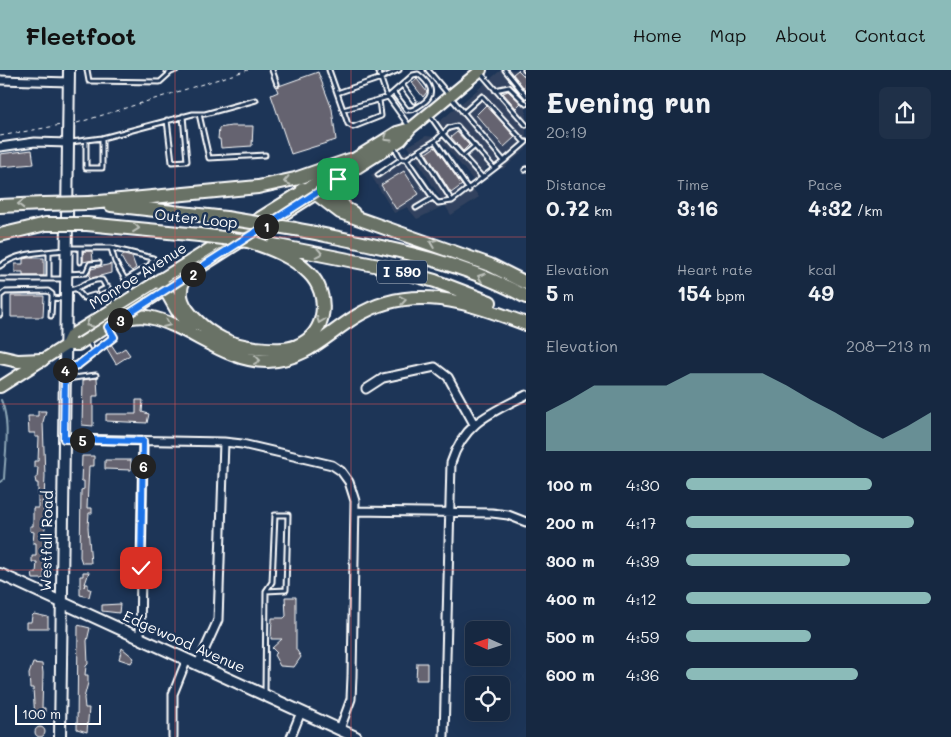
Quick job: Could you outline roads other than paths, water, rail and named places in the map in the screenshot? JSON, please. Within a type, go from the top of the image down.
[{"type":"highway","points":[[89,203],[258,187],[295,179],[350,160]]},
{"type":"highway","points":[[338,179],[337,197],[346,209],[371,222]]},
{"type":"highway","points":[[309,191],[340,212],[490,265],[526,282]]},
{"type":"highway","name":"Outer Loop","points":[[0,206],[89,203],[226,218],[295,229],[390,249],[452,266],[526,296]]},
{"type":"highway","points":[[0,235],[46,224]]},
{"type":"highway","name":"Outer Loop","points":[[0,227],[87,224],[199,235],[248,241],[269,246]]},
{"type":"highway","points":[[184,280],[179,289],[179,296],[194,318],[220,340],[268,349],[296,346],[311,337],[320,322],[324,311],[321,291],[310,274],[301,266],[269,246]]},
{"type":"highway","name":"I 590","points":[[269,246],[371,264],[436,281],[491,303],[526,323]]},
{"type":"highway","points":[[163,286],[177,310],[211,344]]},
{"type":"highway","points":[[119,313],[149,317],[249,359],[269,361],[289,358],[309,350],[366,311],[390,302],[418,297],[434,297],[460,301],[526,323]]},
{"type":"highway","points":[[0,356],[18,361],[42,360]]},
{"type":"main road","name":"Monroe Avenue","points":[[3,385],[66,345],[71,335],[119,313],[309,191],[338,179],[393,145],[480,71]]},
{"type":"main road","name":"Monroe Avenue","points":[[66,345],[78,345],[108,327],[135,296],[184,280],[350,160],[396,132],[411,128]]},
{"type":"street","name":"Westfall Road","points":[[60,737],[65,374],[70,293],[67,276],[69,70]]},
{"type":"street","points":[[0,80],[68,82]]},
{"type":"street","points":[[0,147],[35,142],[68,143]]},
{"type":"street","points":[[366,390],[383,378],[435,366],[448,377],[474,424]]},
{"type":"street","points":[[444,737],[449,512],[452,463],[460,441],[474,424],[526,394]]},
{"type":"street","points":[[64,439],[224,442],[332,465],[341,471],[349,482],[354,494],[356,510],[352,690],[340,729]]},
{"type":"street","points":[[140,638],[143,441]]},
{"type":"street","points":[[198,664],[218,620],[224,442]]},
{"type":"street","points":[[356,510],[501,514],[526,522]]},
{"type":"street","name":"Edgewood Avenue","points":[[0,574],[356,737]]},
{"type":"street","points":[[173,737],[173,694],[187,660]]},
{"type":"street","points":[[291,737],[301,712]]},
{"type":"lane","points":[[87,70],[89,80],[160,82],[176,70]]},
{"type":"lane","points":[[166,70],[171,72]]},
{"type":"lane","points":[[272,70],[277,84]]},
{"type":"lane","points":[[329,70],[348,124],[353,127],[381,116],[379,100]]},
{"type":"lane","points":[[378,70],[388,97],[411,128]]},
{"type":"lane","points":[[337,93],[399,70]]},
{"type":"lane","points":[[428,70],[504,161]]},
{"type":"lane","points":[[505,70],[526,96]]},
{"type":"lane","points":[[480,71],[526,125]]},
{"type":"lane","points":[[343,110],[388,97],[403,86],[413,75],[418,74],[432,94],[429,99],[412,110],[407,110],[394,93]]},
{"type":"lane","points":[[403,86],[414,101]]},
{"type":"lane","points":[[495,90],[510,87],[526,104]]},
{"type":"lane","points":[[406,159],[438,203],[452,200],[468,190],[525,143],[482,96],[464,113]]},
{"type":"lane","points":[[68,143],[102,138],[183,116],[256,100]]},
{"type":"lane","points":[[199,114],[209,158],[265,155]]},
{"type":"lane","points":[[429,114],[443,134],[482,177]]},
{"type":"lane","points":[[167,120],[172,162],[187,161],[183,116]]},
{"type":"lane","points":[[378,174],[435,141],[451,126],[457,126],[494,168]]},
{"type":"lane","points":[[86,141],[86,168],[102,168],[102,138]]},
{"type":"lane","points":[[435,141],[468,190]]},
{"type":"lane","points":[[393,145],[401,159]]},
{"type":"lane","points":[[463,156],[475,146]]},
{"type":"lane","points":[[420,150],[452,200]]},
{"type":"lane","points":[[416,208],[433,198]]},
{"type":"lane","points":[[80,248],[80,262]]},
{"type":"lane","points":[[0,266],[8,260],[24,255],[80,248],[111,248],[150,256],[152,262],[125,280]]},
{"type":"lane","points":[[111,248],[115,262],[135,296]]},
{"type":"lane","points":[[49,252],[49,279]]},
{"type":"lane","points":[[0,279],[49,279],[86,273],[90,264],[99,263]]},
{"type":"lane","points":[[52,298],[70,293],[85,283],[99,279],[108,287],[119,313]]},
{"type":"lane","points":[[100,291],[108,287]]},
{"type":"lane","points":[[0,315],[0,296],[5,292],[48,291],[52,294],[51,316]]},
{"type":"lane","points":[[70,293],[84,298],[94,295]]},
{"type":"lane","points":[[65,374],[114,337],[108,327]]},
{"type":"lane","points":[[88,339],[95,353]]},
{"type":"lane","points":[[65,374],[96,375]]},
{"type":"lane","points":[[265,694],[266,591],[272,582],[275,515],[288,515],[286,590],[266,591]]},
{"type":"waterway","points":[[0,482],[4,479],[7,439],[6,418],[1,400]]}]
